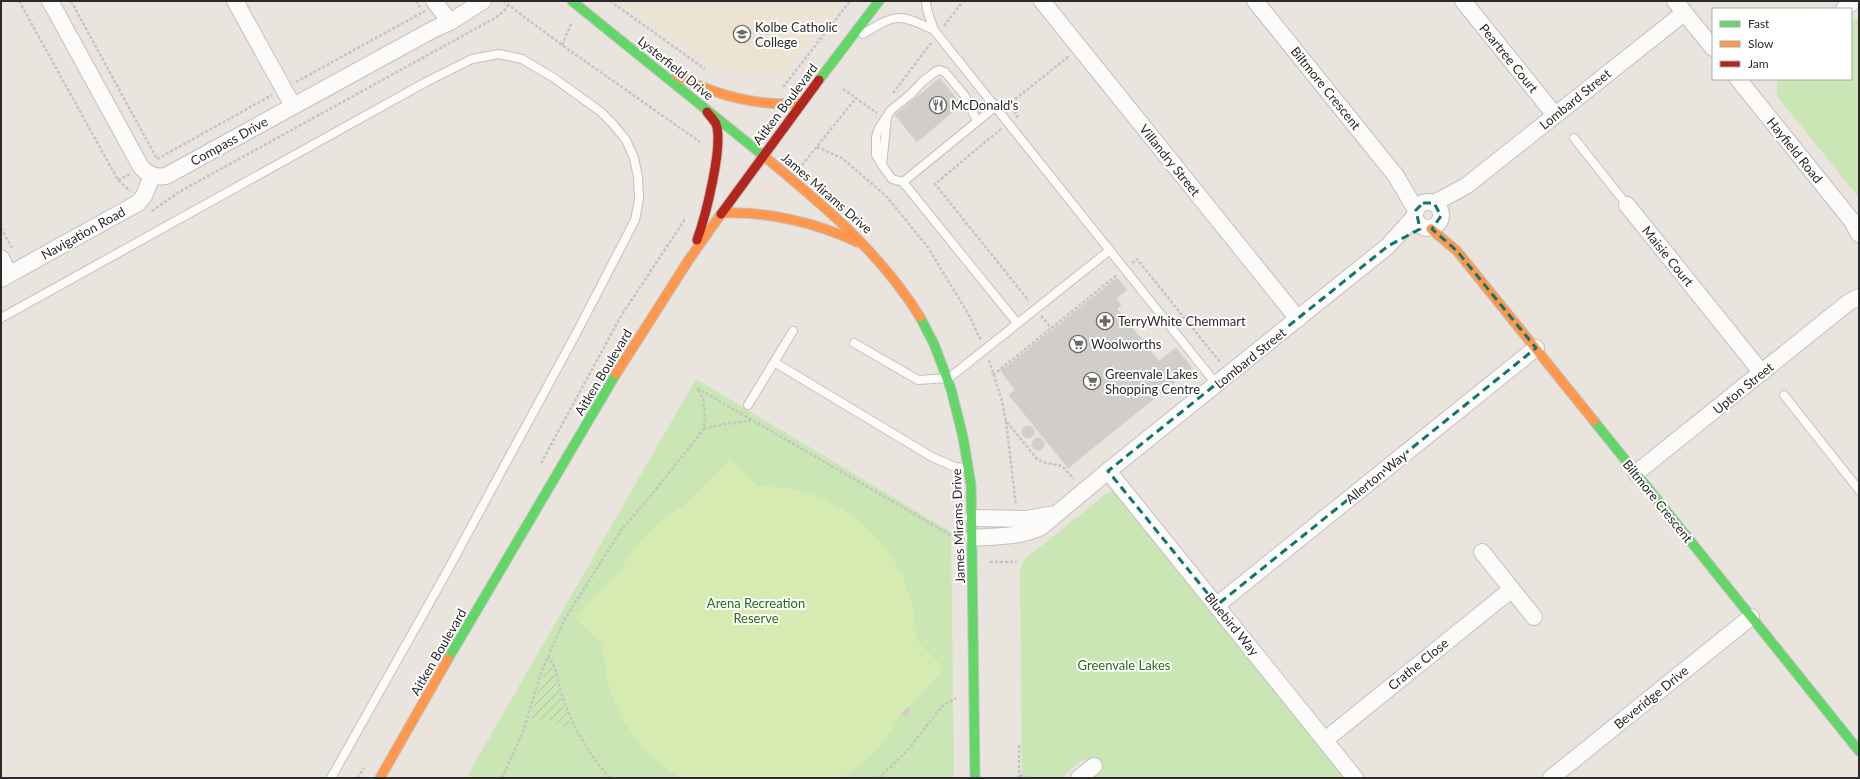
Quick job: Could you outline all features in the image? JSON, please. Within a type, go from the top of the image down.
[{"type":"street","points":[[50,1],[138,162],[144,171],[152,176]]},
{"type":"street","points":[[235,1],[292,106]]},
{"type":"street","name":"Compass Drive","points":[[152,176],[166,176],[292,106],[450,22],[483,1]]},
{"type":"street","name":"Lysterfield Drive","points":[[572,1],[764,154]]},
{"type":"street","name":"Aitken Boulevard","points":[[380,778],[504,563],[624,362],[688,262],[801,103],[879,1]]},
{"type":"street","name":"Villandry Street","points":[[1042,1],[1298,319]]},
{"type":"street","name":"Biltmore Crescent","points":[[1255,1],[1536,348],[1859,751]]},
{"type":"street","name":"Peartree Court","points":[[1463,1],[1555,115]]},
{"type":"street","points":[[1845,8],[1854,1]]},
{"type":"street","points":[[435,3],[450,22]]},
{"type":"street","points":[[1679,7],[1712,47]]},
{"type":"street","name":"Lombard Street","points":[[973,538],[1030,533],[1041,527],[1108,470],[1217,385],[1388,246],[1555,115],[1679,7]]},
{"type":"street","points":[[634,51],[693,84],[739,99],[770,105],[801,103]]},
{"type":"street","name":"Hayfield Road","points":[[1746,82],[1857,227]]},
{"type":"street","points":[[688,262],[699,234],[712,185],[718,139],[715,122],[704,107]]},
{"type":"street","name":"James Mirams Drive","points":[[764,154],[847,225],[872,250],[891,273],[911,301],[929,332],[949,378],[959,412],[969,468],[973,518],[975,778]]},
{"type":"street","name":"Navigation Road","points":[[5,276],[138,203],[144,196],[152,176]]},
{"type":"street","name":"Maisie Court","points":[[1627,205],[1762,373]]},
{"type":"street","points":[[722,213],[732,212],[749,214],[832,231],[852,239],[872,250]]},
{"type":"street","points":[[5,276],[8,256]]},
{"type":"street","name":"Upton Street","points":[[1636,473],[1854,300],[1859,287]]},
{"type":"street","name":"Allerton Way","points":[[1217,605],[1536,348]]},
{"type":"street","name":"Bluebird Way","points":[[1108,470],[1355,778]]},
{"type":"street","points":[[973,518],[1017,519],[1055,514]]},
{"type":"street","points":[[1482,552],[1534,617]]},
{"type":"street","name":"Crathe Close","points":[[1324,740],[1512,589]]},
{"type":"street","name":"Beveridge Drive","points":[[1551,778],[1751,617]]},
{"type":"street","points":[[1080,778],[1094,766]]},
{"type":"lane","points":[[926,1],[927,10],[936,32],[1217,385]]},
{"type":"lane","points":[[847,44],[879,24],[896,18],[909,18],[936,32]]},
{"type":"lane","points":[[1,318],[419,86],[472,59],[499,54],[522,59],[554,78],[602,112],[626,140],[634,158],[638,177],[639,199],[635,220],[444,577],[330,778]]},
{"type":"lane","points":[[977,121],[965,96],[945,72],[939,70],[885,111],[882,165],[892,179],[903,182],[1017,323]]},
{"type":"lane","points":[[903,182],[995,107]]},
{"type":"lane","name":"Maisie Court","points":[[1574,138],[1627,205]]},
{"type":"lane","points":[[854,343],[918,380],[949,378],[1110,250]]},
{"type":"lane","points":[[748,405],[793,331]]},
{"type":"lane","points":[[774,362],[932,457],[955,467],[969,468]]},
{"type":"lane","points":[[1784,395],[1859,490]]},
{"type":"path","points":[[19,1],[118,180]]},
{"type":"path","points":[[71,1],[157,159],[435,3]]},
{"type":"path","points":[[503,1],[509,2],[562,45],[704,144]]},
{"type":"path","points":[[610,1],[711,73]]},
{"type":"path","points":[[780,92],[850,1]]},
{"type":"path","points":[[891,96],[936,32],[963,1]]},
{"type":"path","points":[[150,212],[179,192],[495,18],[504,10],[509,2]]},
{"type":"path","points":[[562,45],[581,8]]},
{"type":"path","points":[[1051,328],[935,184],[1018,116],[1009,104],[1068,57],[1073,63]]},
{"type":"path","points":[[843,89],[878,114],[885,111]]},
{"type":"path","points":[[792,179],[856,98]]},
{"type":"path","points":[[816,147],[842,158],[886,196],[928,246],[969,316],[985,349],[994,375],[1006,421],[1014,478],[1017,519]]},
{"type":"path","points":[[540,465],[621,316],[689,212]]},
{"type":"path","points":[[1,228],[8,256]]},
{"type":"path","points":[[994,375],[1137,259],[1220,362],[1226,357]]},
{"type":"path","points":[[502,778],[523,732],[548,656],[564,620],[611,544],[704,429],[705,414],[703,398],[697,388],[955,538]]},
{"type":"path","points":[[704,429],[724,424],[752,420]]},
{"type":"path","points":[[1006,421],[1038,460],[1062,466],[1074,479]]},
{"type":"path","points":[[548,656],[555,666],[563,698],[574,726],[593,756],[610,778]]},
{"type":"path","points":[[879,778],[907,751],[942,706],[956,698]]},
{"type":"path","points":[[1019,745],[1019,776],[1027,778]]},
{"type":"path","points":[[358,778],[366,764]]},
{"type":"highlighted area","points":[[1423,203],[1434,203],[1441,216],[1432,229],[1457,251],[1536,348],[1217,605],[1108,471],[1388,246],[1420,229],[1416,210]]},
{"type":"shaded area","name":"Kolbe Catholic College","points":[[620,1],[844,1],[785,74],[753,76],[713,67]]},
{"type":"green space","points":[[1859,17],[1859,198],[1777,96],[1777,82],[1779,80],[1852,80],[1852,22]]},
{"type":"green space","name":"Arena Recreation Reserve","points":[[696,379],[951,532],[954,778],[466,778]]},
{"type":"green space","name":"Arena Recreation Reserve","points":[[730,459],[758,486],[789,488],[822,498],[852,515],[870,530],[891,555],[903,576],[913,608],[917,641],[945,669],[902,713],[881,745],[864,762],[842,778],[680,778],[652,757],[637,741],[625,723],[614,702],[607,679],[602,645],[574,618],[620,571],[629,556],[648,532],[670,514],[686,504]]},
{"type":"green space","name":"Greenvale Lakes","points":[[1111,490],[1120,498],[1346,778],[1095,778],[1096,770],[1090,762],[1082,760],[1065,774],[1064,778],[1022,778],[1020,569],[1025,559]]},
{"type":"green space","points":[[548,661],[552,667],[561,700],[572,727],[570,728],[553,722],[530,719]]},
{"type":"building","points":[[940,78],[961,105],[917,142],[895,115]]},
{"type":"building","name":"Greenvale Lakes Shopping Centre","points":[[1117,278],[1127,290],[1116,298],[1121,305],[1117,309],[1159,361],[1176,348],[1192,368],[1068,468],[1009,395],[1015,390],[1001,371]]},
{"type":"building","points":[[1026,426],[1030,426],[1034,432],[1030,438],[1026,438],[1022,434],[1022,430]]},
{"type":"building","points":[[1036,438],[1040,438],[1044,444],[1040,450],[1036,450],[1032,446],[1032,442]]},
{"type":"building","points":[[908,707],[911,710],[905,716],[902,713]]},
{"type":"traffic: fast","points":[[572,1],[765,157]]},
{"type":"traffic: fast","points":[[819,80],[879,1]]},
{"type":"traffic: fast","points":[[920,317],[934,344],[951,389],[963,437],[971,485],[975,778]]},
{"type":"traffic: fast","points":[[448,659],[616,374]]},
{"type":"traffic: fast","points":[[1594,421],[1859,751]]},
{"type":"traffic: slow","points":[[677,76],[707,89],[738,98],[769,103],[801,103]]},
{"type":"traffic: slow","points":[[765,157],[808,193],[869,250],[904,293],[920,317]]},
{"type":"traffic: slow","points":[[722,213],[774,216],[825,229],[857,242]]},
{"type":"traffic: slow","points":[[616,374],[688,261],[721,214]]},
{"type":"traffic: slow","points":[[1431,229],[1457,251],[1594,421]]},
{"type":"traffic: slow","points":[[380,778],[448,659]]},
{"type":"traffic: jam","points":[[721,214],[819,80]]},
{"type":"traffic: jam","points":[[697,240],[709,199],[718,148],[716,124],[707,112]]},
{"type":"place","name":"Kolbe Catholic College","points":[[742,34]]},
{"type":"place","name":"McDonald's","points":[[938,105]]},
{"type":"place","name":"TerryWhite Chemmart","points":[[1105,321]]},
{"type":"place","name":"Woolworths","points":[[1078,344]]},
{"type":"place","name":"Greenvale Lakes Shopping Centre","points":[[1092,381]]}]
